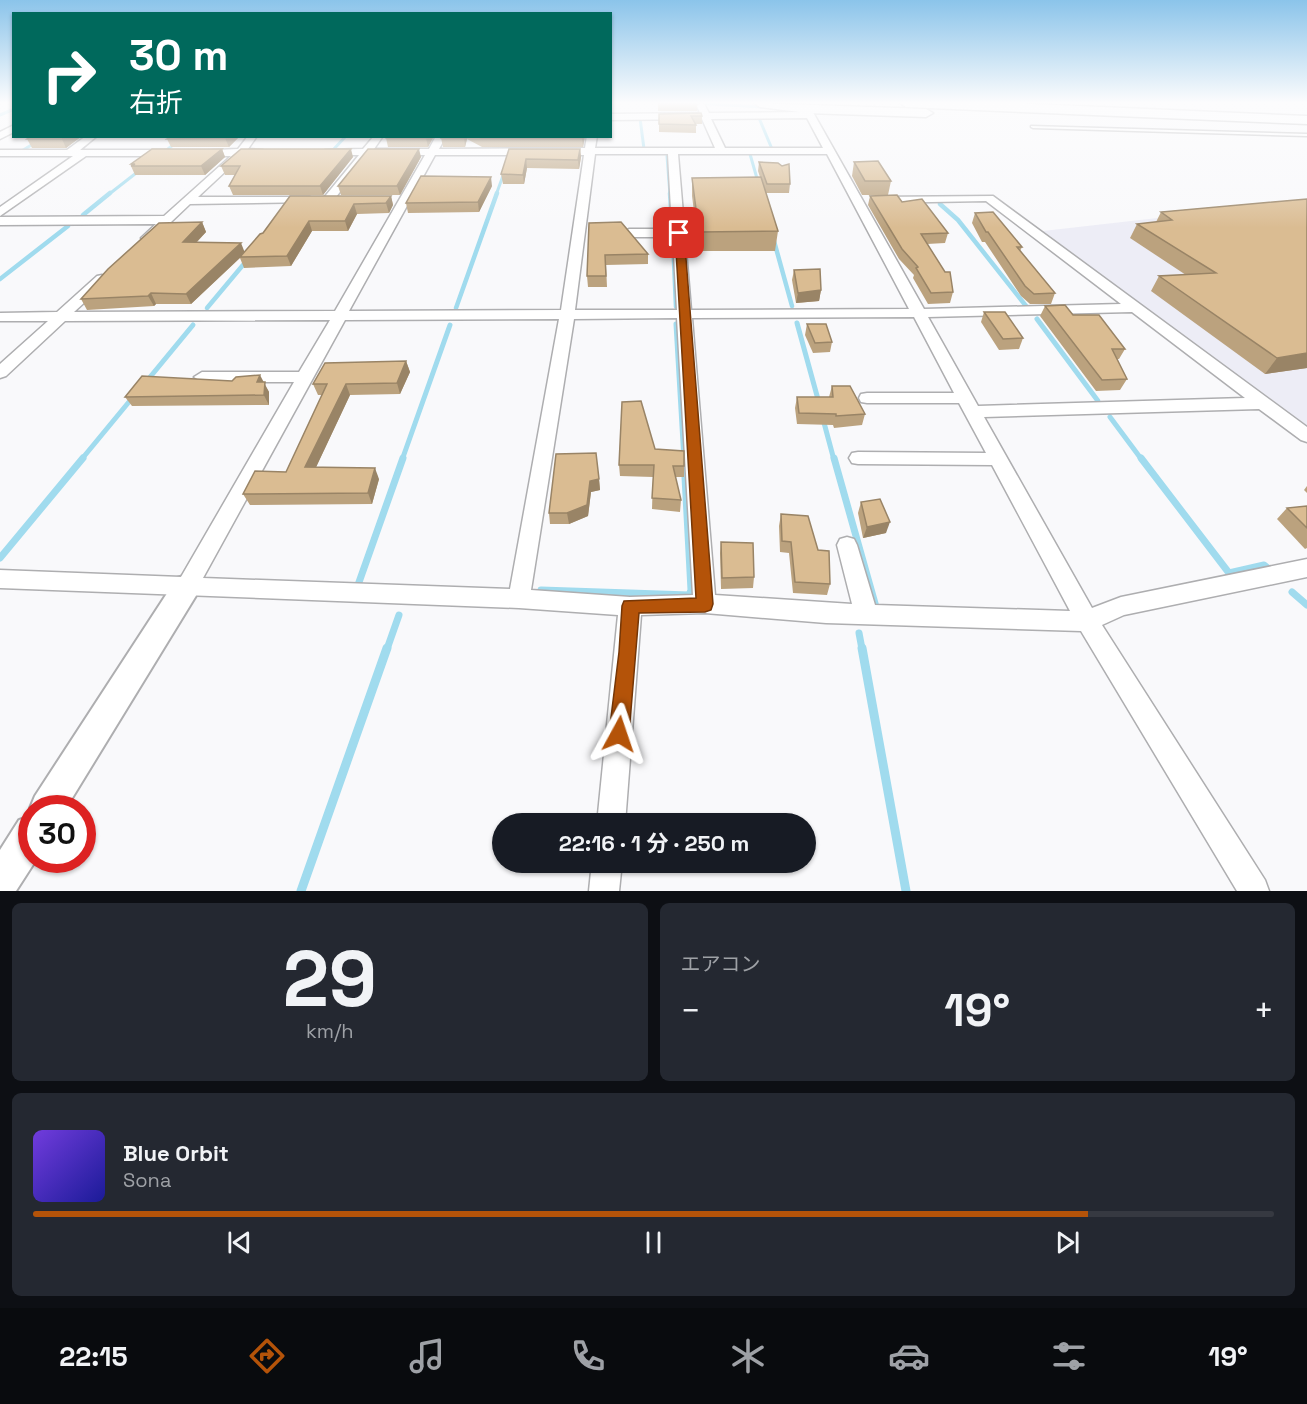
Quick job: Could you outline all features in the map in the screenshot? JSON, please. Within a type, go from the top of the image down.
[{"type":"street","points":[[69,153],[81,145]]},
{"type":"street","points":[[140,244],[247,145]]},
{"type":"street","points":[[188,201],[333,200],[372,145]]},
{"type":"street","points":[[55,795],[188,586],[437,145]]},
{"type":"street","points":[[320,152],[433,152],[579,145]]},
{"type":"street","points":[[519,599],[567,316],[590,145]]},
{"type":"street","points":[[596,145],[673,152],[721,151],[776,156],[829,151]]},
{"type":"street","points":[[718,145],[721,151]]},
{"type":"street","points":[[826,145],[1087,621],[1254,891]]},
{"type":"street","points":[[0,153],[275,152]]},
{"type":"street","points":[[673,152],[705,604]]},
{"type":"street","points":[[0,212],[84,153]]},
{"type":"street","points":[[857,200],[989,198],[1307,436]]},
{"type":"street","points":[[391,200],[407,200]]},
{"type":"street","points":[[0,221],[167,220]]},
{"type":"street","points":[[629,233],[679,233]]},
{"type":"street","points":[[0,374],[114,268]]},
{"type":"street","points":[[0,317],[567,316],[920,313],[1136,308]]},
{"type":"street","points":[[202,377],[307,377]]},
{"type":"street","points":[[867,398],[968,405],[1264,403]]},
{"type":"street","points":[[858,458],[998,459]]},
{"type":"street","points":[[847,545],[866,614]]},
{"type":"street","points":[[0,579],[519,599],[630,606],[705,604],[866,614],[1087,621],[1121,606],[1307,568]]},
{"type":"street","points":[[612,813],[628,652],[630,606]]},
{"type":"street","points":[[0,884],[18,855]]},
{"type":"street","points":[[604,891],[606,873]]},
{"type":"shaded area","points":[[1307,201],[1307,429],[1043,231]]},
{"type":"building","points":[[152,149],[222,149],[201,166],[131,166]]},
{"type":"building","points":[[241,149],[351,149],[320,186],[229,186],[240,166],[221,166]]},
{"type":"building","points":[[368,149],[419,149],[397,186],[338,186]]},
{"type":"building","points":[[509,149],[580,149],[578,160],[526,159],[523,175],[501,174]]},
{"type":"building","points":[[878,161],[891,181],[865,181],[854,162]]},
{"type":"building","points":[[759,162],[778,163],[782,166],[789,164],[790,184],[767,184]]},
{"type":"building","points":[[421,176],[491,177],[478,202],[406,203]]},
{"type":"building","points":[[761,177],[778,231],[699,232],[692,178]]},
{"type":"building","points":[[897,195],[902,202],[922,199],[948,233],[921,234],[945,272],[950,272],[953,292],[931,293],[916,268],[918,267],[902,249],[870,196]]},
{"type":"building","points":[[290,196],[391,196],[386,203],[354,204],[345,221],[309,221],[287,256],[240,257],[263,233]]},
{"type":"building","points":[[1307,199],[1307,353],[1277,358],[1159,276],[1216,273],[1137,224],[1172,220],[1161,212]]},
{"type":"building","points":[[993,212],[1022,247],[1017,247],[1055,293],[1034,294],[1025,286],[975,213]]},
{"type":"building","points":[[202,222],[183,242],[241,243],[186,294],[151,293],[148,296],[81,299],[108,269],[159,223]]},
{"type":"building","points":[[621,222],[648,254],[605,255],[606,276],[587,276],[589,223]]},
{"type":"building","points":[[820,269],[821,290],[798,293],[794,270]]},
{"type":"building","points":[[1065,305],[1073,315],[1099,315],[1125,349],[1112,349],[1127,379],[1102,380],[1045,306]]},
{"type":"building","points":[[984,312],[1005,312],[1023,338],[1003,339]]},
{"type":"building","points":[[807,324],[826,324],[832,342],[815,343]]},
{"type":"building","points":[[406,361],[397,383],[346,384],[305,467],[375,468],[368,493],[243,494],[255,471],[286,472],[327,384],[313,384],[325,363]]},
{"type":"building","points":[[260,375],[257,382],[265,382],[264,395],[125,397],[142,376],[232,381],[236,377]]},
{"type":"building","points":[[832,386],[850,386],[865,414],[836,416],[836,414],[799,413],[797,397],[833,397]]},
{"type":"building","points":[[641,401],[655,449],[684,451],[684,466],[673,466],[681,500],[652,498],[654,465],[619,465],[622,402]]},
{"type":"building","points":[[596,453],[599,479],[590,481],[587,505],[567,513],[549,513],[556,454]]},
{"type":"building","points":[[880,499],[890,522],[867,527],[861,502]]},
{"type":"building","points":[[1307,506],[1307,528],[1287,508]]},
{"type":"building","points":[[781,514],[808,516],[818,550],[829,551],[830,584],[795,582],[791,542],[782,541]]},
{"type":"building","points":[[721,542],[753,543],[754,577],[722,578]]},
{"type":"waterway","points":[[20,152],[32,145]]},
{"type":"waterway","points":[[168,149],[173,145]]},
{"type":"waterway","points":[[328,150],[333,150],[338,145]]},
{"type":"waterway","points":[[643,145],[644,149],[648,149]]},
{"type":"waterway","points":[[770,145],[772,149]]},
{"type":"waterway","points":[[750,154],[758,182]]},
{"type":"waterway","points":[[667,156],[670,195]]},
{"type":"waterway","points":[[108,195],[140,170]]},
{"type":"waterway","points":[[496,195],[504,173]]},
{"type":"waterway","points":[[83,215],[110,193]]},
{"type":"waterway","points":[[456,308],[497,193]]},
{"type":"waterway","points":[[670,193],[672,224]]},
{"type":"waterway","points":[[940,204],[958,220],[1026,306]]},
{"type":"waterway","points":[[0,279],[68,226]]},
{"type":"waterway","points":[[673,239],[676,307]]},
{"type":"waterway","points":[[774,241],[792,306]]},
{"type":"waterway","points":[[207,308],[248,259]]},
{"type":"waterway","points":[[1037,319],[1098,401]]},
{"type":"waterway","points":[[797,323],[819,403]]},
{"type":"waterway","points":[[676,324],[684,460]]},
{"type":"waterway","points":[[146,382],[193,325]]},
{"type":"waterway","points":[[402,460],[450,325]]},
{"type":"waterway","points":[[81,460],[133,397]]},
{"type":"waterway","points":[[1110,417],[1142,460]]},
{"type":"waterway","points":[[823,419],[834,460]]},
{"type":"waterway","points":[[0,558],[83,458]]},
{"type":"waterway","points":[[358,585],[403,458]]},
{"type":"waterway","points":[[541,590],[689,595],[691,590],[684,458]]},
{"type":"waterway","points":[[834,458],[876,607]]},
{"type":"waterway","points":[[1141,458],[1229,573],[1264,565],[1269,569]]},
{"type":"waterway","points":[[1292,592],[1307,605]]},
{"type":"waterway","points":[[387,649],[399,615]]},
{"type":"waterway","points":[[859,633],[862,649]]},
{"type":"waterway","points":[[301,891],[387,648]]},
{"type":"waterway","points":[[862,648],[906,891]]},
{"type":"route","points":[[619,734],[628,652],[630,606],[705,604],[679,233]]}]
